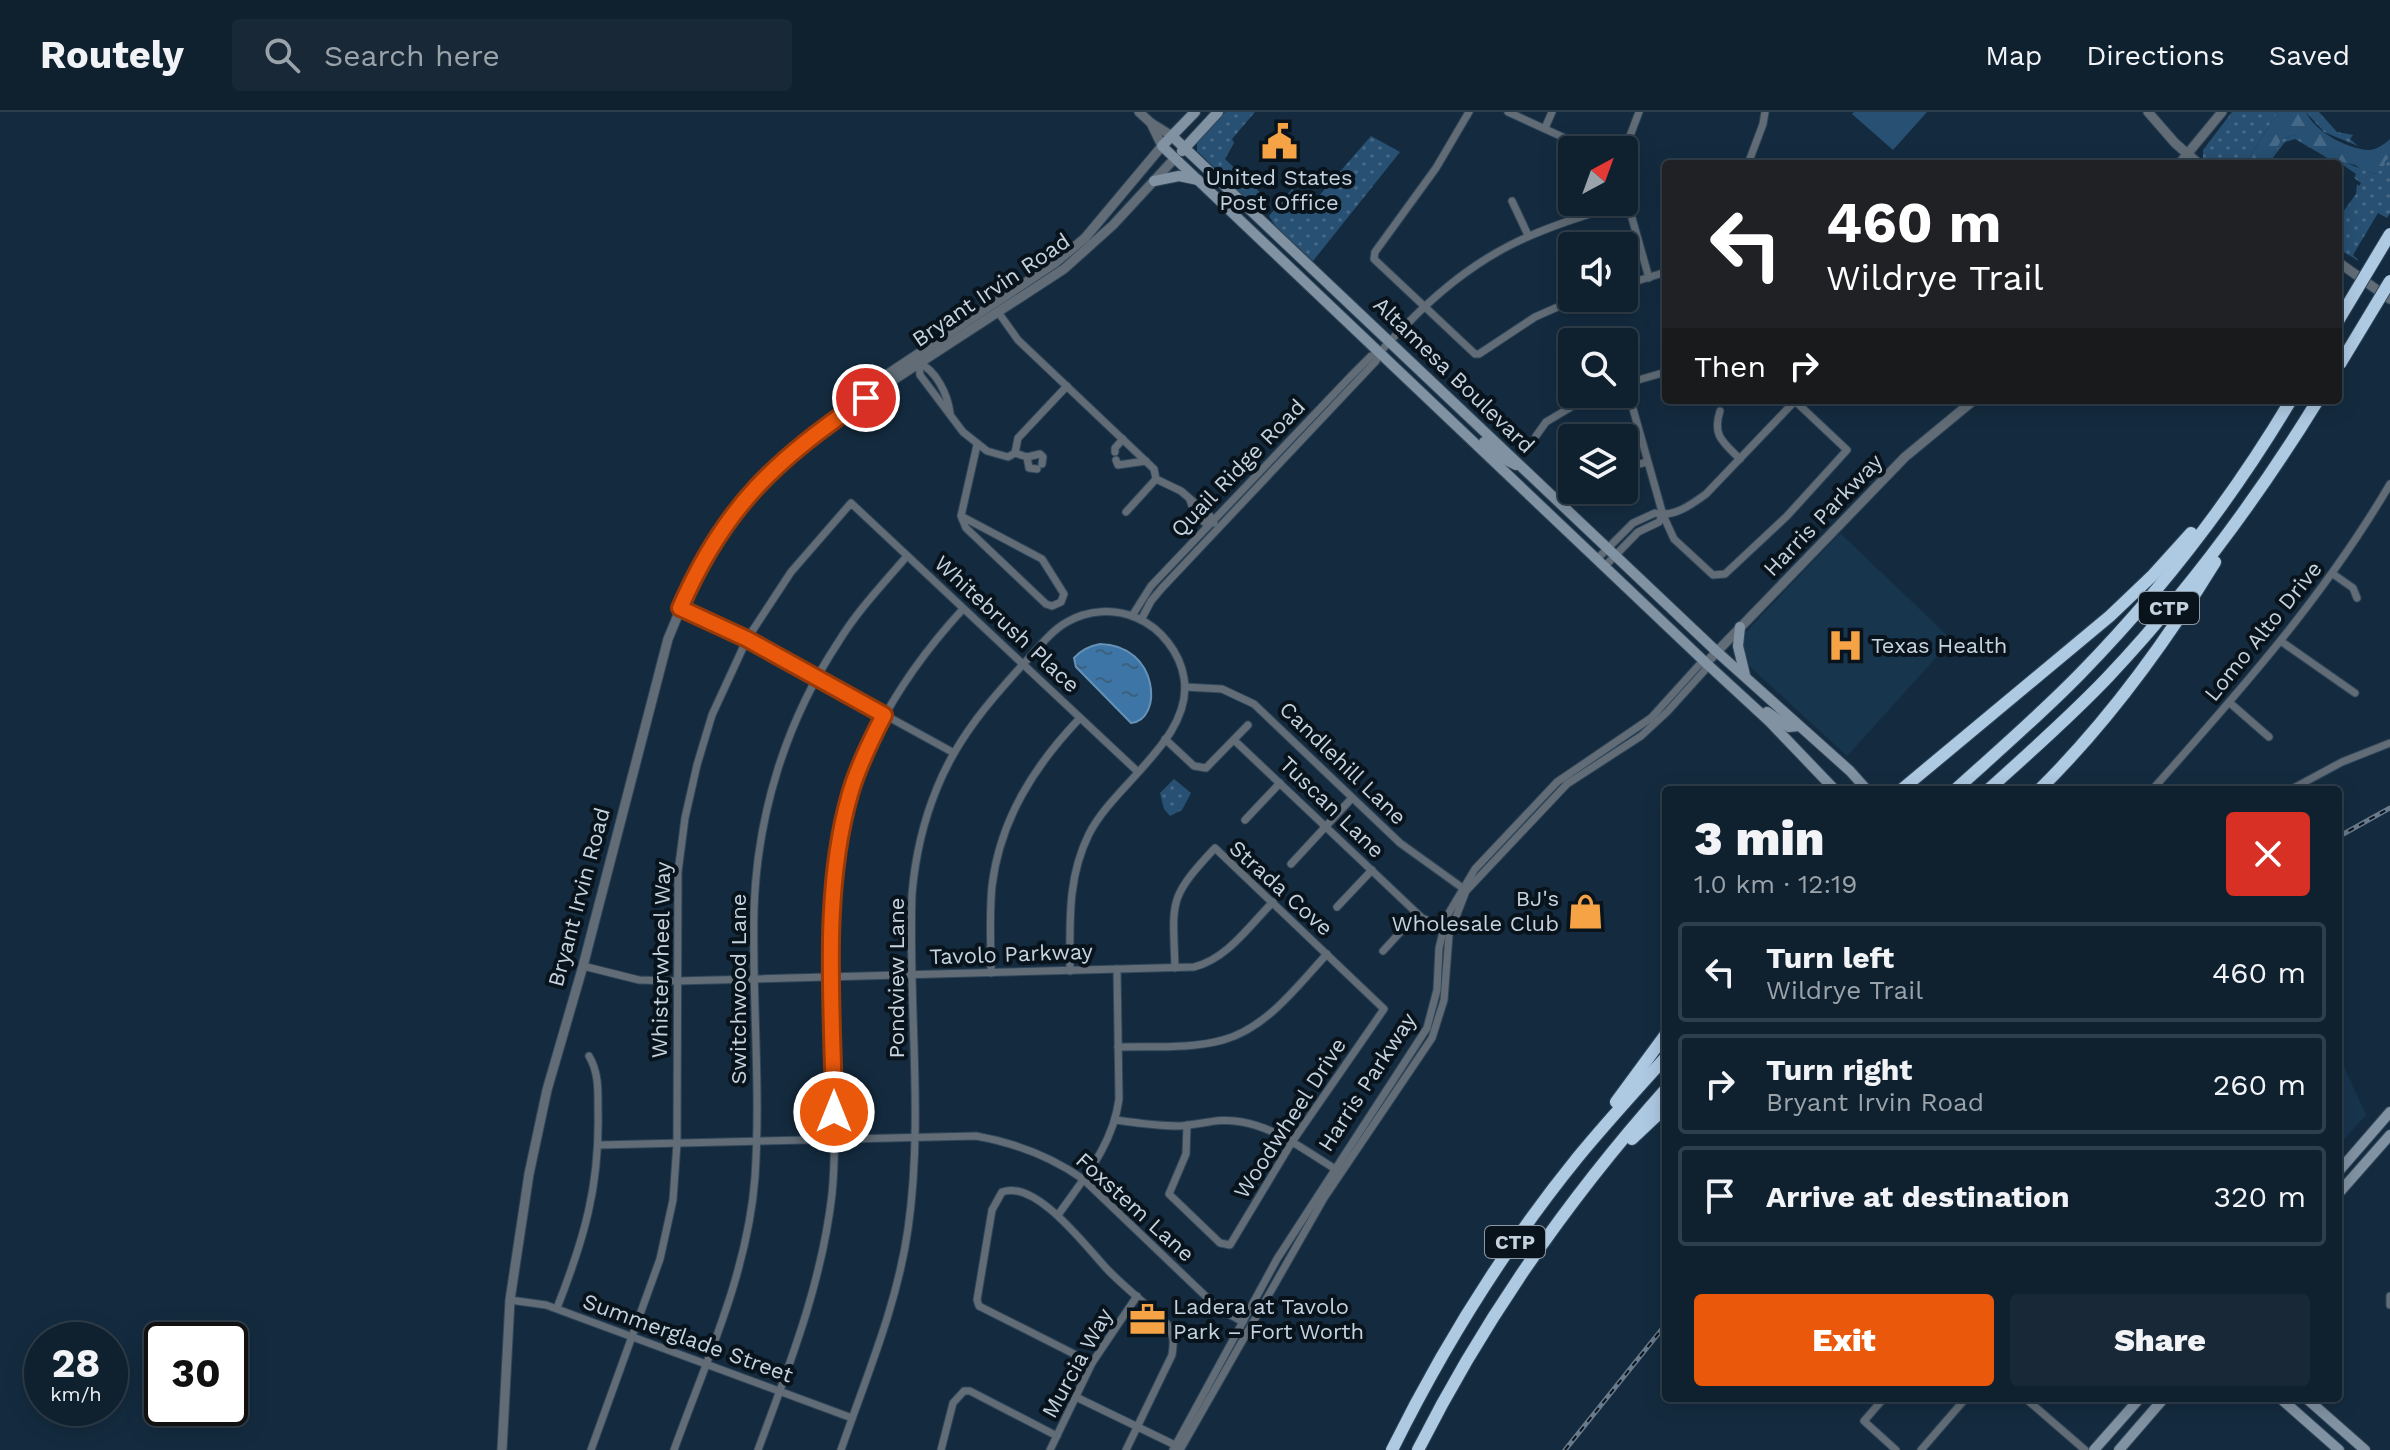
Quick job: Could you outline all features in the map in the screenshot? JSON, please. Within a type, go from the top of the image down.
[{"type":"highway","points":[[2342,314],[2390,234]]},
{"type":"highway","points":[[2342,361],[2390,281]]},
{"type":"highway","name":"CTP","points":[[1959,786],[2055,699],[2131,618],[2181,558],[2288,404]]},
{"type":"highway","name":"CTP","points":[[1992,786],[2120,664],[2196,576],[2254,499],[2315,404]]},
{"type":"highway","points":[[1906,786],[2130,597],[2173,554],[2266,440]]},
{"type":"highway","points":[[2043,786],[2136,681],[2189,605],[2254,499]]},
{"type":"highway","points":[[1578,1157],[1662,1040]]},
{"type":"highway","name":"CTP","points":[[1392,1450],[1469,1312],[1537,1211],[1578,1157],[1662,1062]]},
{"type":"highway","name":"CTP","points":[[1418,1450],[1511,1290],[1595,1174],[1662,1094]]},
{"type":"highway","points":[[1595,1174],[1662,1111]]},
{"type":"main road","name":"Bryant Irvin Road","points":[[1162,146],[1195,112]]},
{"type":"main road","name":"Bryant Irvin Road","points":[[1175,158],[1218,112]]},
{"type":"main road","name":"Altamesa Boulevard","points":[[1172,136],[1716,651],[1863,786]]},
{"type":"main road","name":"Altamesa Boulevard","points":[[1162,146],[1755,706],[1831,786]]},
{"type":"main road","points":[[1154,181],[1179,176],[1198,180]]},
{"type":"main road","points":[[1477,445],[1485,443],[1511,464],[1522,466]]},
{"type":"main road","points":[[1740,627],[1738,646],[1746,676]]},
{"type":"main road","points":[[1755,706],[1789,727],[1799,726]]},
{"type":"main road","points":[[1786,738],[1792,734],[1799,735],[1850,771]]},
{"type":"main road","points":[[2342,1167],[2390,1112]]},
{"type":"main road","points":[[2342,1190],[2389,1138]]},
{"type":"main road","points":[[2094,1450],[2136,1402]]},
{"type":"main road","points":[[2119,1450],[2161,1402]]},
{"type":"main road","points":[[2285,1402],[2339,1450]]},
{"type":"main road","points":[[2310,1402],[2365,1450]]},
{"type":"main road","points":[[2324,1436],[2335,1424]]},
{"type":"street","name":"Altamesa Boulevard","points":[[1139,112],[1172,136]]},
{"type":"street","points":[[1469,112],[1436,168],[1375,252],[1374,259],[1472,352],[1479,354],[1535,317],[1558,307]]},
{"type":"street","points":[[1508,112],[1562,136]]},
{"type":"street","points":[[1545,128],[1552,112]]},
{"type":"street","points":[[1630,136],[1639,112]]},
{"type":"street","points":[[1749,160],[1765,114],[1755,112]]},
{"type":"street","points":[[2148,112],[2194,160]]},
{"type":"street","points":[[2183,160],[2222,112]]},
{"type":"street","name":"Altamesa Boulevard","points":[[1151,123],[1162,146]]},
{"type":"street","name":"Bryant Irvin Road","points":[[917,359],[1055,263],[1085,238],[1162,146]]},
{"type":"street","name":"Bryant Irvin Road","points":[[502,1450],[510,1300],[543,1105],[583,966],[664,655],[697,569],[761,480],[839,417],[871,385],[998,312],[1064,269],[1113,225],[1175,158]]},
{"type":"street","points":[[1512,201],[1528,235]]},
{"type":"street","name":"Quail Ridge Road","points":[[1132,616],[1151,586],[1376,361],[1425,306],[1483,260],[1528,235],[1581,216]]},
{"type":"street","points":[[1632,216],[1649,278]]},
{"type":"street","points":[[2342,265],[2390,299]]},
{"type":"street","points":[[1638,281],[1662,273]]},
{"type":"street","points":[[998,312],[1018,340],[1147,461],[1154,469],[1156,479]]},
{"type":"street","points":[[917,359],[928,367],[947,396],[951,415]]},
{"type":"street","points":[[917,359],[926,385],[977,445],[1008,457],[1015,453],[1027,457],[1040,454],[1044,461],[1039,467],[1029,468],[1027,457]]},
{"type":"street","points":[[1638,380],[1662,373]]},
{"type":"street","points":[[926,385],[935,379]]},
{"type":"street","points":[[1015,453],[1018,438],[1067,386]]},
{"type":"street","points":[[1602,561],[1633,523],[1655,513],[1663,515],[1689,507],[1697,501],[1792,404]]},
{"type":"street","points":[[1632,408],[1663,515],[1674,539],[1713,575],[1725,574],[1787,516],[1847,450],[1798,404]]},
{"type":"street","name":"Harris Parkway","points":[[1177,1449],[1241,1321],[1277,1259],[1427,1028],[1437,990],[1443,927],[1464,889],[1541,804],[1647,726],[1705,670],[1706,663],[1716,651],[1905,457],[1969,404]]},
{"type":"street","points":[[1536,436],[1546,422],[1570,408]]},
{"type":"street","points":[[1720,411],[1715,425],[1721,441],[1740,459]]},
{"type":"street","points":[[1123,439],[1115,448],[1118,465],[1147,461]]},
{"type":"street","points":[[961,516],[1042,559],[1064,594],[1061,602],[1052,606],[1046,604],[966,528],[961,516],[977,445]]},
{"type":"street","points":[[1638,464],[1647,462]]},
{"type":"street","points":[[1156,479],[1181,491],[1189,498],[1195,514],[1205,523],[1214,523]]},
{"type":"street","points":[[1126,512],[1156,479]]},
{"type":"street","name":"Lomo Alto Drive","points":[[2156,786],[2282,642],[2333,574],[2390,484]]},
{"type":"street","name":"Whitebrush Place","points":[[851,503],[1137,771]]},
{"type":"street","name":"Whisterwheel Way","points":[[591,1450],[665,1241],[675,1186],[678,872],[685,818],[712,715],[747,639],[791,572],[851,503]]},
{"type":"street","name":"Quail Ridge Road","points":[[1141,620],[1151,601],[1214,523]]},
{"type":"street","name":"Switchwood Lane","points":[[674,1450],[734,1286],[744,1250],[754,1188],[754,910],[757,868],[773,782],[786,741],[817,677],[854,619],[907,556]]},
{"type":"street","points":[[2333,574],[2353,588],[2357,598]]},
{"type":"street","points":[[1061,602],[1073,619]]},
{"type":"street","points":[[680,608],[747,639],[954,753]]},
{"type":"street","points":[[758,1450],[816,1284],[832,1191],[831,909],[837,852],[850,794],[868,745],[884,715],[922,657],[963,609]]},
{"type":"street","name":"Pondview Lane","points":[[841,1450],[885,1329],[901,1268],[914,1180],[911,916],[917,856],[931,802],[954,753],[986,705],[1057,628],[1073,619],[1105,611],[1141,620],[1158,632],[1174,651],[1185,687]]},
{"type":"street","points":[[2282,642],[2355,693]]},
{"type":"street","points":[[1070,971],[1071,888],[1077,862],[1097,820],[1176,723],[1185,687]]},
{"type":"street","name":"Candlehill Lane","points":[[1185,687],[1222,689],[1246,698],[1400,843],[1464,889]]},
{"type":"street","points":[[2230,703],[2269,737]]},
{"type":"street","points":[[991,973],[992,889],[1004,834],[1030,778],[1080,718]]},
{"type":"street","points":[[1165,739],[1194,766],[1202,769],[1209,766],[1248,725]]},
{"type":"street","name":"Tuscan Lane","points":[[1234,740],[1417,914],[1443,927]]},
{"type":"street","points":[[2297,786],[2342,762],[2390,743]]},
{"type":"street","points":[[1245,820],[1280,783]]},
{"type":"street","points":[[1291,864],[1352,798]]},
{"type":"street","name":"Strada Cove","points":[[1175,968],[1173,915],[1176,897],[1184,881],[1215,848],[1384,1009]]},
{"type":"street","points":[[1337,907],[1372,870]]},
{"type":"street","name":"Harris Parkway","points":[[1177,1449],[1337,1170],[1432,1038],[1444,1000],[1449,935],[1464,889]]},
{"type":"street","name":"Tavolo Parkway","points":[[583,966],[639,980],[677,981],[1194,967],[1214,960],[1273,902]]},
{"type":"street","points":[[1383,951],[1417,914]]},
{"type":"street","points":[[1118,1047],[1194,1046],[1226,1040],[1250,1029],[1271,1014],[1327,954]]},
{"type":"street","points":[[1058,1215],[1105,1148],[1116,1120],[1117,969]]},
{"type":"street","name":"Woodwheel Drive","points":[[1187,1125],[1186,1154],[1169,1194],[1226,1246],[1230,1245],[1292,1142],[1384,1009]]},
{"type":"street","points":[[557,1308],[584,1234],[599,1145],[597,1078],[589,1056]]},
{"type":"street","points":[[1116,1120],[1158,1126],[1214,1120],[1240,1121],[1269,1130],[1337,1170]]},
{"type":"street","points":[[2374,1131],[2389,1138]]},
{"type":"street","name":"Foxstem Lane","points":[[599,1145],[976,1136],[1005,1141],[1061,1163],[1083,1179],[1218,1308],[1250,1326]]},
{"type":"street","points":[[1092,1363],[979,1306],[977,1300],[992,1210],[1002,1192],[1020,1192],[1058,1215],[1109,1271],[1167,1324],[1174,1342],[1165,1371],[1126,1450]]},
{"type":"street","name":"Murcia Way","points":[[1050,1450],[1092,1363],[1137,1296]]},
{"type":"street","points":[[2390,1296],[2390,1305]]},
{"type":"street","name":"Summerglade Street","points":[[510,1300],[532,1301],[557,1308],[852,1418]]},
{"type":"street","points":[[941,1450],[953,1403],[964,1391],[970,1391],[1057,1436]]},
{"type":"street","points":[[1076,1397],[1177,1449]]},
{"type":"street","points":[[1881,1402],[1864,1421],[1896,1450]]},
{"type":"street","points":[[1921,1450],[1963,1402]]},
{"type":"street","points":[[2030,1402],[2085,1450]]},
{"type":"shaded area","name":"Texas Health","points":[[1840,533],[1952,640],[1847,756],[1744,661],[1741,649],[1746,632]]},
{"type":"shaded area","points":[[2342,1062],[2366,1115],[2342,1142]]},
{"type":"green space","points":[[1225,112],[1255,112],[1232,139],[1234,143],[1225,159],[1266,198],[1266,206],[1262,210],[1257,209],[1197,151],[1197,142]]},
{"type":"green space","points":[[1927,112],[1893,150],[1852,114]]},
{"type":"green space","points":[[2232,112],[2278,112],[2248,160],[2205,160],[2203,150]]},
{"type":"green space","points":[[2278,112],[2306,112],[2324,132],[2359,149],[2373,149],[2390,139],[2390,157],[2376,174],[2342,160],[2327,158],[2294,135],[2282,139],[2270,160],[2248,160]]},
{"type":"green space","points":[[2306,112],[2319,112],[2337,132],[2353,135],[2350,139],[2358,146],[2324,132]]},
{"type":"green space","points":[[2294,135],[2341,160],[2331,160],[2295,139],[2285,142],[2270,160],[2282,139]]},
{"type":"green space","points":[[1371,136],[1400,152],[1313,261],[1276,227],[1269,216],[1292,189],[1311,205]]},
{"type":"green space","points":[[2390,157],[2390,213],[2387,218],[2378,213],[2353,255],[2359,261],[2342,251],[2342,213],[2356,194],[2357,184],[2359,186],[2361,183],[2354,178],[2356,174],[2343,165],[2342,161],[2376,174]]},
{"type":"green space","points":[[1174,779],[1191,793],[1182,810],[1170,816],[1164,809],[1160,793]]},
{"type":"water","points":[[1100,644],[1120,648],[1135,656],[1145,669],[1151,697],[1148,710],[1141,719],[1131,723],[1076,667],[1074,658],[1077,655]]},
{"type":"railway","points":[[2342,835],[2390,808]]},
{"type":"railway","points":[[1565,1450],[1662,1329]]},
{"type":"place","name":"United States Post Office","points":[[1279,141]]},
{"type":"place","name":"Texas Health","points":[[1845,645]]},
{"type":"place","name":"BJ's Wholesale Club","points":[[1585,911]]},
{"type":"place","name":"Ladera at Tavolo Park – Fort Worth","points":[[1147,1319]]},
{"type":"route","points":[[834,1112],[831,909],[837,852],[858,769],[884,715],[747,639],[680,608],[697,569],[717,536],[761,480],[812,435],[866,398]]}]
